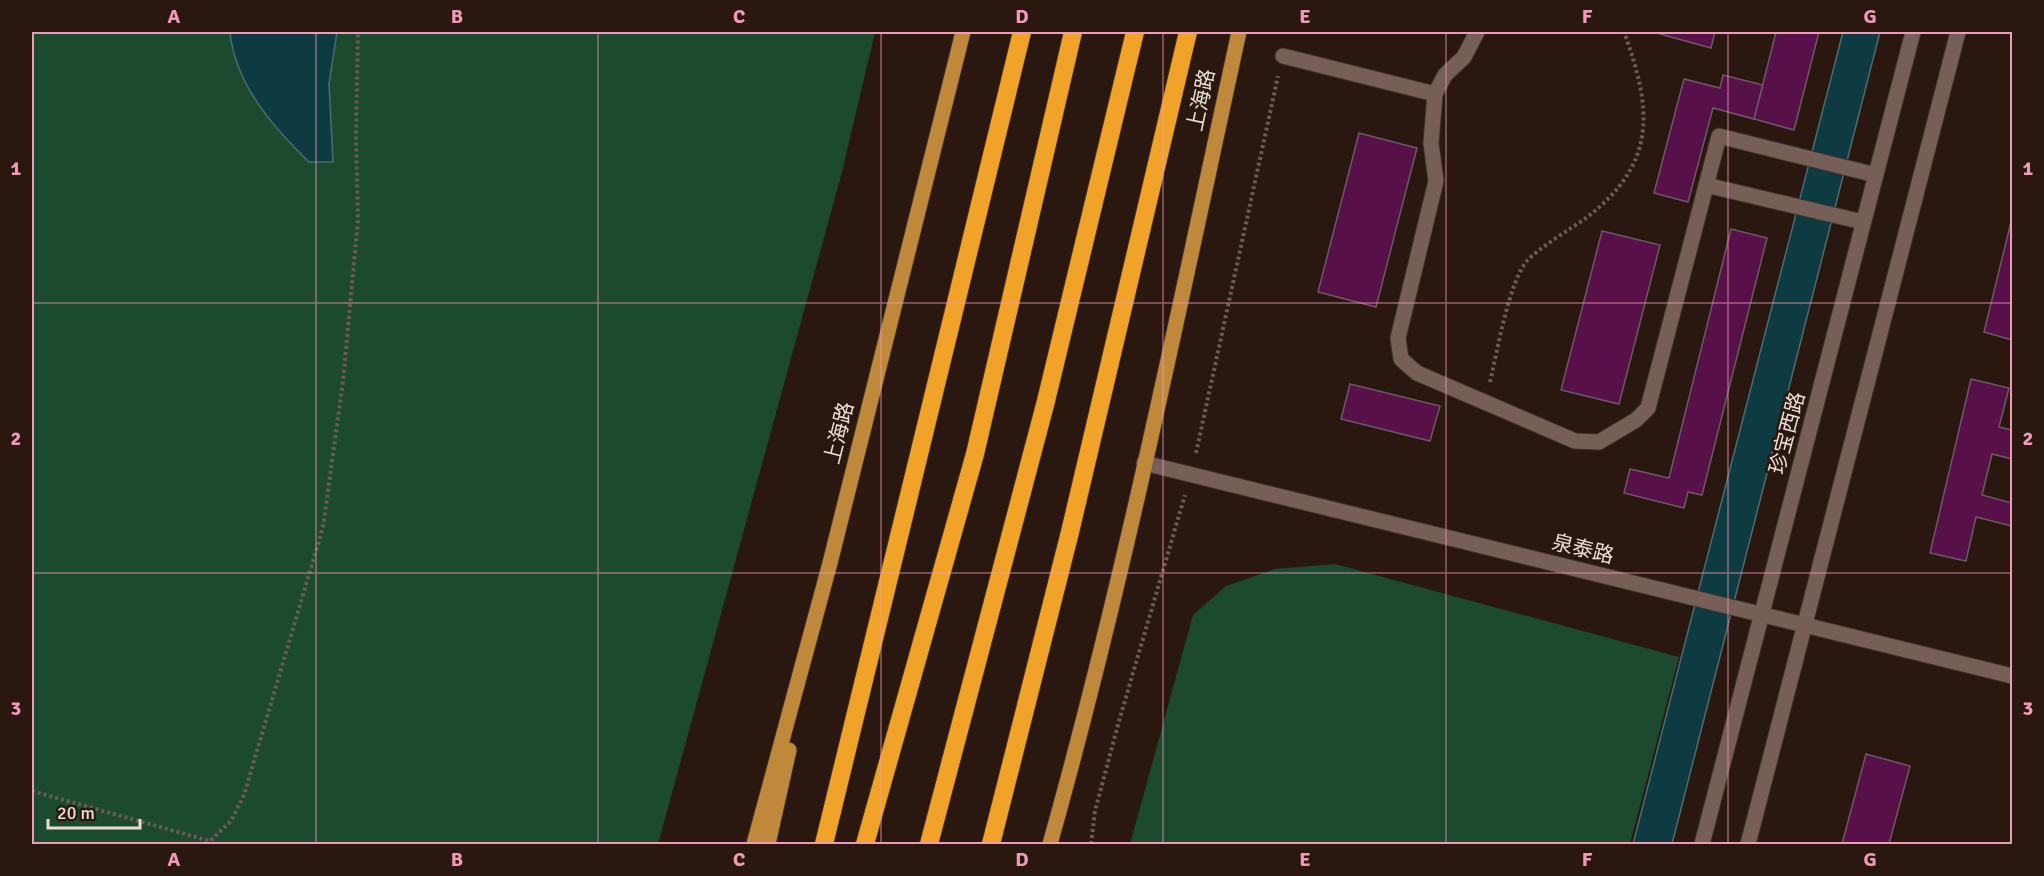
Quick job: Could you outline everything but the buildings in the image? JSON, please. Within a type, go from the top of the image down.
[{"type":"highway","points":[[824,844],[969,260],[1022,32]]},
{"type":"highway","points":[[865,844],[975,454],[1073,32]]},
{"type":"highway","points":[[929,844],[1046,401],[1135,32]]},
{"type":"highway","points":[[991,844],[1070,532],[1104,379],[1188,32]]},
{"type":"main road","name":"上海路","points":[[754,844],[830,562],[963,32]]},
{"type":"main road","name":"上海路","points":[[1050,844],[1086,710],[1144,463],[1239,32]]},
{"type":"main road","points":[[768,844],[830,562]]},
{"type":"main road","points":[[1044,844],[1086,710]]},
{"type":"street","points":[[1477,32],[1464,57],[1445,75],[1435,94],[1431,142],[1436,181],[1398,338],[1401,359],[1418,373],[1575,441],[1599,442],[1636,420],[1648,408],[1719,136],[1876,175]]},
{"type":"street","name":"珍宝西路","points":[[1702,844],[1913,32]]},
{"type":"street","points":[[1748,844],[1958,32]]},
{"type":"street","points":[[1283,56],[1435,94]]},
{"type":"street","points":[[1706,185],[1863,222]]},
{"type":"street","name":"泉泰路","points":[[1144,463],[2013,676]]},
{"type":"path","points":[[32,791],[210,841],[231,821],[244,795],[323,527],[343,381],[358,220],[356,137],[358,32]]},
{"type":"path","points":[[1485,401],[1517,277],[1528,260],[1603,204],[1627,176],[1641,144],[1645,118],[1642,86],[1624,32]]},
{"type":"path","points":[[1091,844],[1095,811],[1119,721],[1191,474],[1283,56]]},
{"type":"green space","points":[[32,32],[875,32],[842,172],[658,844],[32,844]]},
{"type":"green space","points":[[1335,564],[1679,657],[1630,844],[1130,844],[1193,615],[1226,586],[1275,569]]},
{"type":"water","points":[[230,32],[337,32],[329,84],[333,162],[309,162],[270,119],[248,87],[239,69]]},
{"type":"water","points":[[1843,32],[1880,32],[1672,844],[1633,844]]}]
